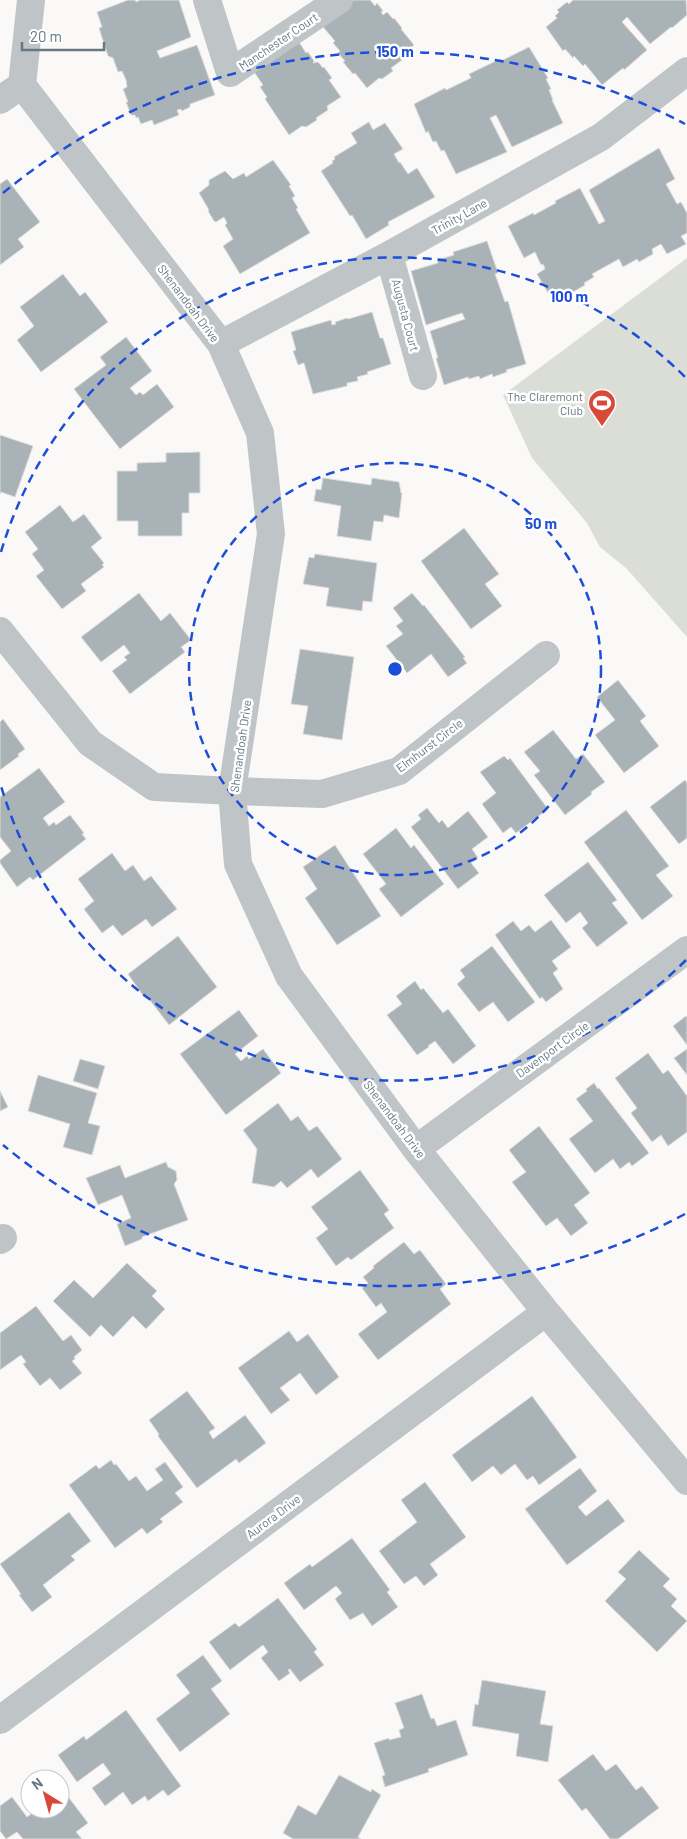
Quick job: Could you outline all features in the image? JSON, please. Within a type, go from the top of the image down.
[{"type":"street","points":[[0,100],[22,86],[31,0]]},
{"type":"street","name":"Manchester Court","points":[[206,0],[230,73],[339,0]]},
{"type":"street","name":"Trinity Lane","points":[[221,344],[389,255],[601,137],[687,71]]},
{"type":"street","name":"Shenandoah Drive","points":[[22,86],[221,344],[260,433],[271,534],[232,791],[238,864],[289,976],[416,1149],[546,1312],[687,1481]]},
{"type":"street","name":"Augusta Court","points":[[389,255],[423,376]]},
{"type":"street","name":"Elmhurst Circle","points":[[0,631],[90,743],[154,787],[232,791],[322,794],[399,771],[546,655]]},
{"type":"street","name":"Davenport Circle","points":[[416,1149],[687,950]]},
{"type":"street","name":"Aurora Drive","points":[[0,1720],[546,1312]]},
{"type":"shaded area","name":"The Claremont Club","points":[[687,258],[687,637],[627,569],[600,547],[587,523],[532,458],[503,395]]},
{"type":"building","points":[[128,0],[135,0],[136,2],[140,0],[179,0],[191,37],[157,51],[160,58],[197,45],[215,95],[190,104],[190,107],[182,111],[181,109],[177,110],[179,115],[154,125],[152,120],[141,124],[138,117],[136,118],[135,115],[131,115],[123,89],[127,87],[126,80],[122,71],[118,72],[113,58],[108,56],[99,28],[102,27],[97,12]]},
{"type":"building","points":[[341,0],[370,0],[375,6],[377,3],[383,11],[381,12],[383,15],[387,12],[394,18],[414,45],[402,55],[402,60],[391,68],[393,71],[382,79],[379,78],[367,88],[343,62],[345,61],[338,53],[340,51],[333,43],[335,41],[318,21]]},
{"type":"building","points":[[573,0],[686,0],[687,15],[650,44],[627,17],[622,22],[647,50],[624,70],[623,68],[602,85],[585,64],[583,66],[565,49],[563,51],[546,27],[557,18],[555,16],[559,12],[557,10]]},
{"type":"building","points":[[292,31],[306,53],[308,52],[314,61],[313,63],[318,62],[324,67],[332,78],[329,80],[341,97],[327,106],[328,110],[316,118],[317,120],[306,127],[302,126],[289,135],[265,99],[267,97],[260,87],[263,85],[248,63]]},
{"type":"building","points":[[529,47],[548,78],[546,79],[551,89],[549,90],[552,100],[563,123],[512,147],[496,115],[490,118],[507,152],[456,174],[444,150],[441,151],[436,141],[433,142],[428,131],[426,133],[414,104],[445,88],[446,90],[471,78],[469,74]]},
{"type":"building","points":[[369,122],[373,130],[385,123],[403,149],[394,154],[399,163],[408,174],[417,168],[435,197],[388,222],[389,225],[366,239],[352,215],[350,216],[321,171],[333,163],[334,157],[357,143],[351,133]]},
{"type":"building","points":[[659,148],[675,179],[666,184],[677,204],[681,202],[687,213],[687,233],[681,236],[686,244],[667,254],[661,244],[652,249],[653,254],[639,262],[637,259],[623,267],[619,259],[592,274],[594,277],[584,283],[585,285],[554,303],[537,274],[545,269],[543,264],[541,265],[535,252],[524,258],[508,226],[533,213],[534,215],[580,188],[599,224],[605,221],[589,190]]},
{"type":"building","points":[[273,160],[291,185],[289,186],[295,196],[292,198],[298,208],[296,209],[310,233],[240,274],[223,246],[233,239],[225,225],[227,223],[224,217],[216,222],[214,221],[199,193],[209,185],[209,180],[225,171],[233,179],[244,173],[246,177]]},
{"type":"building","points":[[7,179],[40,222],[18,239],[24,247],[0,265],[0,184]]},
{"type":"building","points":[[487,241],[498,273],[495,274],[505,302],[508,301],[526,364],[506,370],[507,372],[493,377],[492,374],[480,379],[479,376],[469,379],[468,377],[444,385],[430,331],[465,319],[462,313],[426,325],[411,271],[438,263],[437,260],[454,255],[453,252]]},
{"type":"building","points":[[63,274],[80,296],[85,292],[108,322],[41,372],[17,340],[34,326],[20,307]]},
{"type":"building","points":[[372,312],[391,364],[357,377],[358,381],[347,383],[347,386],[313,394],[304,363],[298,365],[293,351],[296,350],[291,332],[331,320],[332,325],[347,318]]},
{"type":"building","points":[[126,337],[152,371],[130,388],[136,395],[140,392],[143,395],[157,384],[174,407],[120,449],[74,389],[106,365],[100,357]]},
{"type":"building","points":[[0,435],[33,446],[15,497],[1,492],[0,494]]},
{"type":"building","points":[[200,452],[200,493],[189,493],[189,513],[182,513],[182,536],[138,536],[138,521],[117,521],[117,471],[137,471],[137,463],[166,462],[166,453]]},
{"type":"building","points":[[323,478],[371,485],[372,478],[399,482],[402,493],[399,518],[384,515],[383,522],[374,521],[371,541],[337,536],[341,506],[314,501],[316,489],[321,490]]},
{"type":"building","points":[[60,505],[73,522],[84,514],[102,538],[91,547],[104,563],[102,565],[104,567],[81,584],[86,591],[62,609],[36,576],[44,570],[32,554],[38,549],[25,532]]},
{"type":"building","points":[[464,528],[499,574],[485,584],[502,606],[471,629],[421,561]]},
{"type":"building","points":[[315,554],[377,563],[372,602],[363,601],[362,611],[326,606],[329,588],[303,584],[309,557],[314,558]]},
{"type":"building","points":[[139,593],[161,621],[170,613],[191,640],[181,647],[185,652],[130,694],[112,671],[127,660],[124,657],[130,653],[124,645],[101,662],[81,637]]},
{"type":"building","points":[[412,593],[424,605],[465,657],[463,658],[467,663],[448,677],[431,654],[407,673],[386,646],[403,634],[396,626],[403,621],[393,608]]},
{"type":"building","points":[[300,649],[354,657],[342,740],[303,734],[308,706],[291,704]]},
{"type":"building","points":[[618,680],[646,716],[640,721],[659,746],[624,773],[595,735],[615,720],[597,697]]},
{"type":"building","points":[[3,719],[25,749],[18,754],[19,756],[0,770],[0,722]]},
{"type":"building","points":[[553,730],[576,759],[583,754],[605,782],[565,815],[534,775],[540,771],[524,752]]},
{"type":"building","points":[[504,756],[508,760],[510,758],[548,809],[516,833],[511,827],[503,833],[482,804],[496,793],[480,772]]},
{"type":"building","points":[[39,768],[65,802],[43,818],[49,826],[54,822],[56,825],[70,815],[84,833],[82,834],[86,839],[33,880],[30,877],[17,887],[0,863],[0,860],[11,851],[0,837],[0,797]]},
{"type":"building","points":[[685,780],[687,783],[687,838],[679,844],[650,807]]},
{"type":"building","points":[[427,808],[439,823],[442,820],[448,828],[468,811],[488,837],[472,849],[478,858],[471,863],[479,873],[458,889],[411,827],[421,819],[418,815]]},
{"type":"building","points":[[626,810],[669,866],[656,875],[673,896],[642,920],[584,842]]},
{"type":"building","points":[[396,828],[411,848],[414,845],[444,884],[401,917],[379,889],[386,884],[363,854]]},
{"type":"building","points":[[335,845],[381,916],[337,945],[305,898],[317,889],[303,867]]},
{"type":"building","points":[[112,853],[125,871],[133,865],[144,881],[151,876],[177,909],[152,927],[146,919],[122,936],[113,925],[102,933],[84,909],[94,901],[78,879]]},
{"type":"building","points":[[588,862],[617,900],[612,903],[628,923],[597,947],[582,928],[588,923],[580,912],[566,923],[544,895]]},
{"type":"building","points":[[551,920],[571,947],[552,961],[558,969],[553,973],[563,989],[546,1002],[542,997],[540,999],[495,935],[513,921],[521,931],[529,925],[535,932]]},
{"type":"building","points":[[178,936],[217,987],[169,1025],[146,995],[144,997],[128,974]]},
{"type":"building","points":[[492,946],[535,1002],[508,1022],[493,1002],[479,1012],[457,984],[465,977],[460,970]]},
{"type":"building","points":[[415,981],[443,1013],[448,1009],[476,1046],[453,1064],[435,1041],[417,1055],[387,1015],[402,1004],[396,996]]},
{"type":"building","points":[[239,1010],[258,1036],[235,1054],[241,1061],[247,1056],[249,1059],[263,1049],[281,1073],[226,1115],[180,1054]]},
{"type":"building","points":[[687,1017],[687,1045],[673,1026]]},
{"type":"building","points":[[687,1049],[687,1075],[674,1058]]},
{"type":"building","points":[[648,1053],[663,1074],[668,1070],[687,1096],[687,1132],[668,1146],[661,1135],[652,1142],[631,1113],[637,1108],[615,1078]]},
{"type":"building","points":[[80,1059],[105,1066],[98,1089],[73,1081]]},
{"type":"building","points":[[38,1075],[97,1093],[88,1123],[100,1126],[92,1155],[63,1147],[70,1124],[28,1111]]},
{"type":"building","points":[[594,1083],[649,1153],[632,1166],[629,1162],[620,1169],[613,1159],[595,1173],[569,1139],[593,1121],[576,1099]]},
{"type":"building","points":[[0,1091],[8,1107],[0,1111]]},
{"type":"building","points":[[278,1103],[291,1121],[298,1116],[309,1131],[317,1126],[342,1159],[318,1178],[311,1169],[287,1188],[281,1181],[274,1187],[252,1183],[257,1149],[243,1130]]},
{"type":"building","points":[[539,1126],[590,1193],[574,1205],[588,1223],[571,1236],[557,1218],[546,1226],[512,1182],[526,1172],[509,1150]]},
{"type":"building","points":[[166,1162],[168,1167],[176,1171],[177,1180],[174,1184],[188,1220],[142,1237],[142,1239],[125,1246],[117,1224],[131,1218],[122,1195],[98,1205],[86,1178],[120,1165],[125,1178]]},
{"type":"building","points":[[360,1170],[389,1210],[384,1214],[394,1228],[351,1260],[348,1257],[336,1266],[316,1238],[328,1229],[311,1207]]},
{"type":"building","points":[[404,1242],[414,1254],[420,1250],[446,1284],[440,1289],[451,1304],[378,1360],[358,1334],[387,1312],[381,1303],[376,1307],[362,1288],[368,1283],[363,1277],[374,1268],[373,1266]]},
{"type":"building","points":[[127,1263],[157,1291],[152,1296],[165,1309],[146,1329],[133,1316],[113,1337],[101,1325],[90,1337],[53,1301],[74,1280],[93,1298]]},
{"type":"building","points":[[36,1306],[63,1341],[71,1335],[82,1350],[72,1361],[82,1373],[60,1390],[50,1378],[40,1386],[23,1364],[26,1362],[21,1355],[0,1370],[0,1333]]},
{"type":"building","points":[[289,1331],[297,1342],[308,1334],[339,1377],[316,1395],[300,1373],[280,1388],[290,1400],[271,1414],[238,1368]]},
{"type":"building","points":[[187,1391],[215,1428],[209,1432],[213,1439],[245,1415],[266,1443],[239,1463],[236,1459],[197,1488],[158,1436],[159,1434],[149,1420]]},
{"type":"building","points":[[532,1396],[577,1457],[539,1485],[533,1476],[527,1480],[515,1464],[501,1475],[493,1466],[472,1482],[452,1455]]},
{"type":"building","points":[[111,1460],[129,1481],[136,1476],[147,1491],[163,1480],[155,1469],[165,1462],[183,1487],[175,1493],[183,1502],[160,1519],[163,1522],[147,1534],[142,1528],[115,1548],[69,1485],[96,1465],[99,1469]]},
{"type":"building","points":[[580,1468],[597,1491],[578,1507],[586,1516],[608,1499],[625,1521],[567,1565],[525,1509]]},
{"type":"building","points":[[425,1482],[466,1537],[430,1564],[438,1575],[424,1586],[416,1576],[404,1584],[379,1551],[417,1522],[401,1500]]},
{"type":"building","points":[[69,1512],[91,1541],[71,1556],[75,1560],[43,1585],[52,1597],[32,1612],[0,1564]]},
{"type":"building","points":[[352,1538],[390,1590],[387,1592],[398,1607],[372,1626],[363,1613],[350,1620],[335,1599],[342,1593],[336,1586],[304,1610],[284,1583],[310,1564],[312,1567]]},
{"type":"building","points":[[639,1550],[670,1579],[663,1586],[677,1599],[671,1606],[687,1621],[657,1652],[605,1601],[626,1579],[618,1572]]},
{"type":"building","points":[[278,1598],[317,1649],[314,1652],[324,1665],[300,1682],[290,1669],[288,1670],[290,1673],[279,1681],[261,1658],[268,1652],[263,1645],[230,1670],[209,1642],[235,1623],[239,1627]]},
{"type":"building","points":[[203,1655],[222,1681],[211,1689],[230,1714],[180,1752],[156,1719],[190,1693],[176,1675]]},
{"type":"building","points":[[482,1680],[546,1691],[540,1724],[553,1726],[548,1762],[516,1756],[519,1734],[472,1726],[475,1704],[478,1705]]},
{"type":"building","points":[[422,1694],[431,1719],[434,1718],[437,1726],[456,1720],[468,1755],[428,1769],[429,1772],[385,1787],[382,1776],[385,1775],[374,1743],[389,1738],[389,1740],[401,1737],[399,1730],[404,1728],[395,1703]]},
{"type":"building","points":[[126,1710],[181,1786],[168,1796],[163,1790],[148,1801],[145,1796],[132,1805],[123,1792],[105,1806],[92,1788],[111,1774],[103,1763],[77,1782],[70,1769],[68,1769],[58,1755],[84,1736],[86,1740]]},
{"type":"building","points":[[593,1754],[606,1771],[616,1764],[636,1790],[642,1786],[659,1808],[618,1839],[610,1839],[586,1808],[582,1811],[558,1780]]},
{"type":"building","points":[[339,1775],[371,1792],[372,1789],[381,1795],[358,1837],[361,1839],[293,1839],[283,1833],[298,1805],[316,1815]]},
{"type":"building","points":[[12,1797],[20,1808],[20,1819],[70,1819],[70,1799],[88,1823],[76,1832],[82,1839],[23,1839],[17,1832],[6,1839],[0,1831],[0,1806]]},
{"type":"place","name":"The Claremont Club","points":[[602,427]]}]
